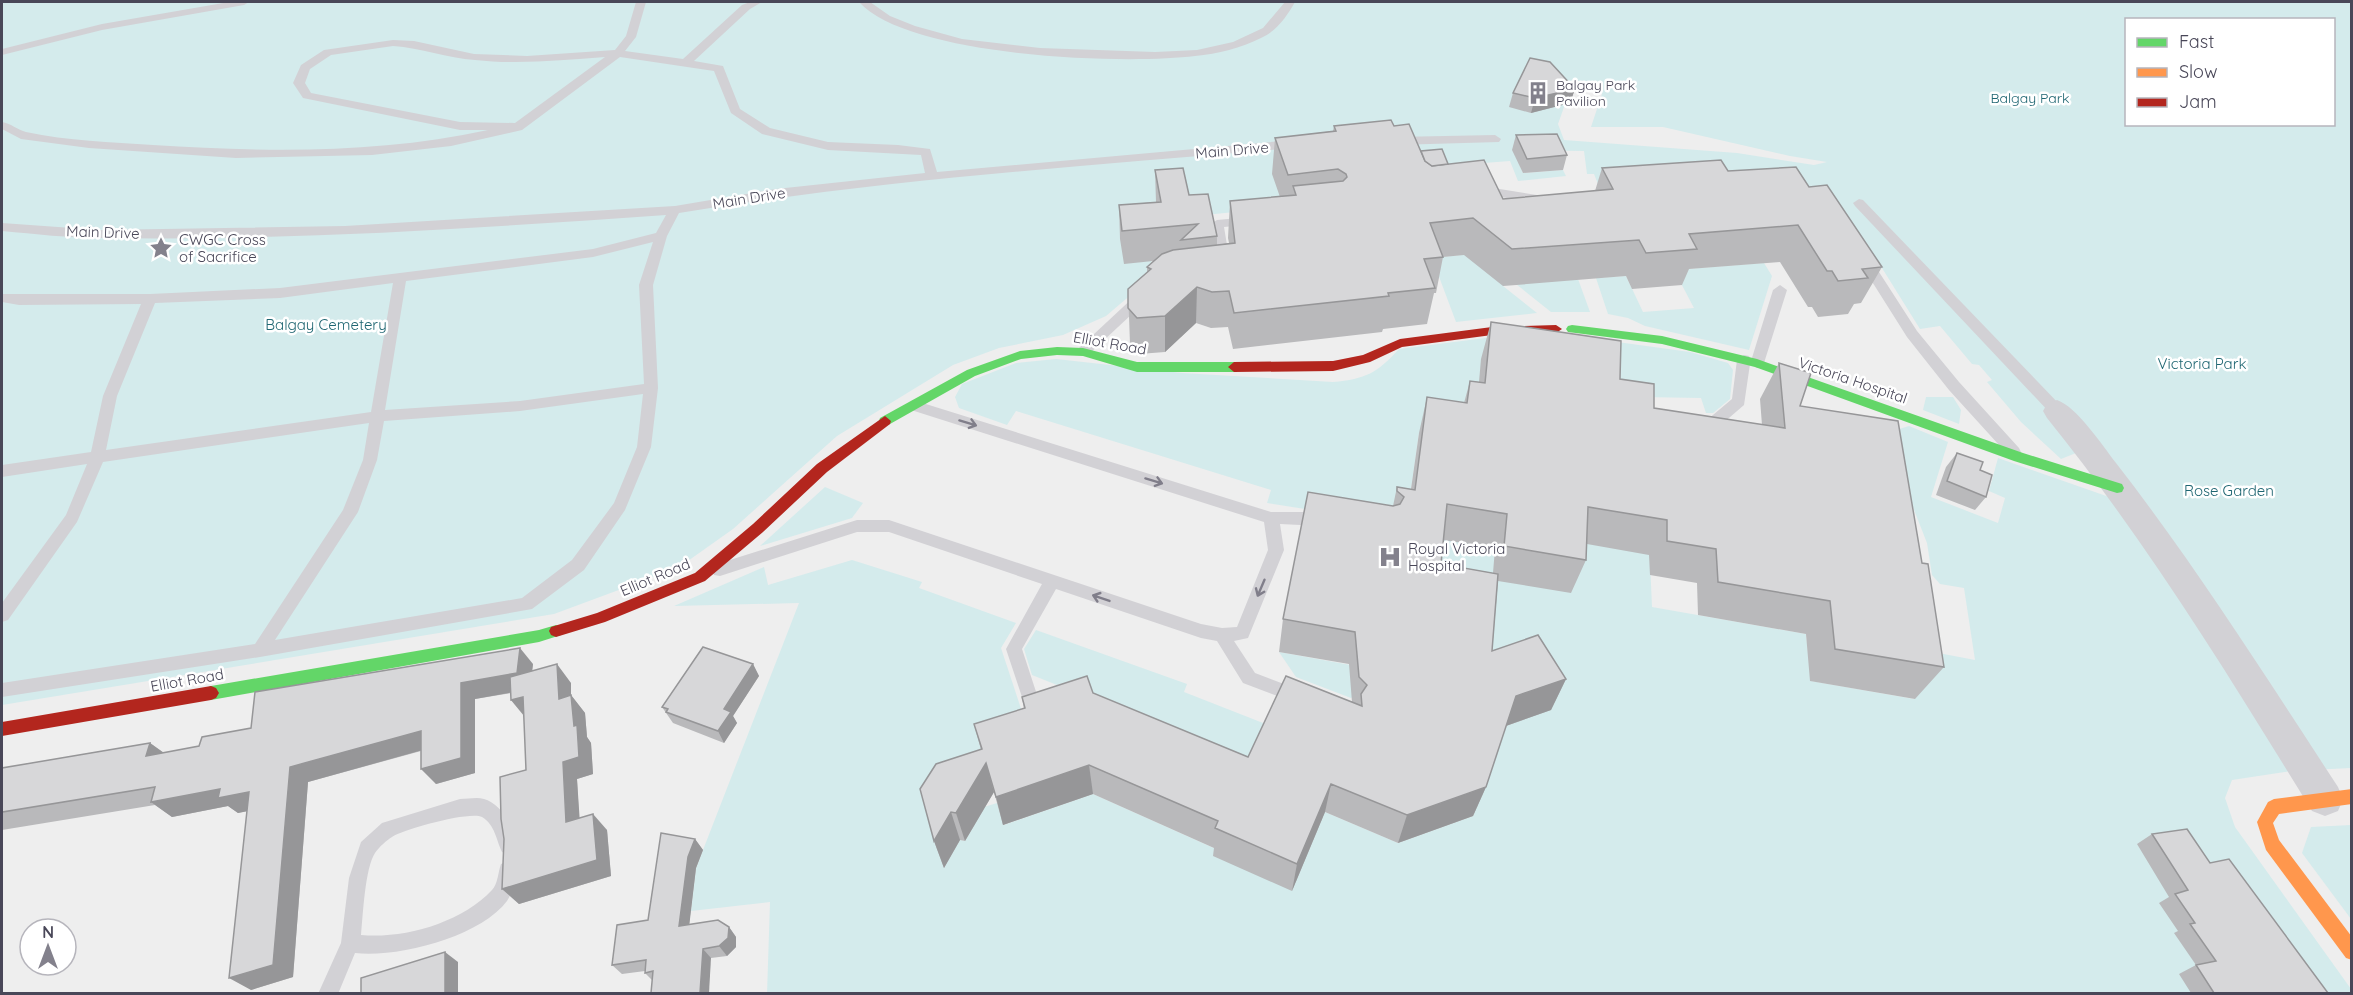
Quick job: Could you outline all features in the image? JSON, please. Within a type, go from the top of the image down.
[{"type":"street","name":"Elliot Road","points":[[2,729],[539,636],[600,618],[700,577],[758,528],[822,468],[884,422],[971,373],[1020,355],[1057,351],[1083,352],[1137,367],[1333,366],[1366,359],[1400,343],[1492,331],[1556,329]]},
{"type":"street","name":"Victoria Hospital","points":[[1572,329],[1662,340],[1750,362],[1880,406],[2019,457],[2117,488]]},
{"type":"street","points":[[2057,411],[2090,449],[2338,797],[2274,807],[2265,822],[2272,844],[2352,952]]},
{"type":"lane","points":[[2,60],[6,51],[102,27],[244,2]]},
{"type":"lane","points":[[2,125],[21,135],[89,144],[236,154],[372,151],[450,142],[518,127],[618,53],[631,37],[640,2]]},
{"type":"lane","points":[[687,62],[746,7],[757,2]]},
{"type":"lane","points":[[864,2],[885,17],[948,39],[1004,50],[1143,56],[1210,51],[1256,37],[1278,20],[1290,2]]},
{"type":"lane","points":[[518,127],[460,126],[307,96],[299,83],[305,67],[328,52],[360,46],[414,44],[474,57],[527,59],[618,53],[687,62],[719,68],[735,111],[766,131],[828,147],[926,152],[932,176]]},
{"type":"lane","points":[[1376,142],[1495,139]]},
{"type":"lane","name":"Main Drive","points":[[2,227],[100,234],[345,230],[675,210],[776,193],[932,176],[1305,143]]},
{"type":"lane","points":[[1468,192],[1488,190],[1536,200],[1558,198]]},
{"type":"lane","points":[[1859,202],[2057,411]]},
{"type":"lane","points":[[2,690],[260,650],[526,604],[578,565],[620,506],[644,447],[651,388],[646,285],[662,236],[675,210]]},
{"type":"lane","points":[[1216,276],[1227,275],[1217,224],[1264,219]]},
{"type":"lane","points":[[2,298],[19,300],[150,299],[280,293],[400,280],[593,253],[662,236]]},
{"type":"lane","points":[[1857,248],[1912,334],[1954,386],[2019,457]]},
{"type":"lane","points":[[260,650],[350,512],[370,460],[400,280]]},
{"type":"lane","points":[[1083,352],[1156,285]]},
{"type":"lane","points":[[1689,425],[1710,426],[1739,401],[1750,362],[1780,290]]},
{"type":"lane","points":[[2,615],[72,518],[97,458],[110,396],[150,299]]},
{"type":"lane","points":[[2,471],[379,416],[519,406],[651,388]]},
{"type":"lane","points":[[913,405],[1270,518],[1307,518],[1341,524]]},
{"type":"lane","points":[[1880,406],[1884,429]]},
{"type":"lane","points":[[700,577],[857,526],[890,526],[1201,632],[1221,635],[1242,633],[1276,549],[1270,518]]},
{"type":"lane","points":[[1033,707],[1014,649],[1052,581]]},
{"type":"lane","points":[[1221,635],[1249,678],[1316,704]]},
{"type":"lane","points":[[328,993],[350,943],[358,878],[367,848],[388,829],[460,807],[482,807],[496,817],[507,837],[510,865],[501,894],[455,926],[412,940],[369,947],[350,943]]},
{"type":"green space","points":[[2,2],[2351,2],[2351,768],[2291,771],[2232,780],[2225,798],[2235,827],[2351,989],[2351,993],[767,994],[770,902],[691,911],[696,868],[799,603],[674,606],[764,567],[768,585],[852,560],[922,582],[919,588],[1016,623],[1001,648],[1031,739],[982,755],[951,855],[960,840],[965,841],[984,807],[997,803],[1004,825],[1093,794],[1216,849],[1325,812],[1398,843],[1473,816],[1499,740],[1419,703],[1431,598],[1422,536],[1546,556],[1660,504],[1650,561],[1652,607],[1806,634],[1811,681],[1914,699],[1907,647],[1975,660],[1964,588],[1940,584],[1932,575],[1927,543],[1907,492],[1893,431],[1909,426],[1948,442],[1931,497],[1998,523],[2005,498],[1989,491],[1998,458],[2112,498],[2081,451],[2061,459],[2021,422],[1987,382],[1992,380],[1979,365],[1972,364],[1940,326],[1920,329],[1867,244],[1836,212],[1598,184],[1594,174],[1587,174],[1584,151],[1513,150],[1523,173],[1563,170],[1566,176],[1518,181],[1510,161],[1445,166],[1284,207],[1205,215],[1151,262],[1153,276],[1106,316],[1063,335],[999,348],[953,365],[837,436],[733,529],[678,568],[554,614],[2,705]],"holes":[[[1574,79],[1602,94],[1591,127],[1663,127],[1790,156],[1827,162],[1814,165],[1737,153],[1564,140],[1558,124]]]},
{"type":"green space","points":[[1481,253],[1492,259],[1503,286],[1537,313],[1456,322],[1432,258]]},
{"type":"green space","points":[[1764,263],[1772,276],[1749,350],[1645,326],[1628,318],[1608,314],[1596,278],[1626,276],[1643,312],[1694,308],[1674,270]]},
{"type":"green space","points":[[1578,279],[1590,312],[1551,312],[1516,284]]},
{"type":"green space","points":[[1493,337],[1475,419],[1458,439],[1419,433],[1406,525],[1267,503],[1271,490],[1016,411],[1007,425],[959,408],[955,397],[962,384],[1016,363],[1056,359],[1182,373],[1333,382],[1363,377],[1384,364],[1399,349]]},
{"type":"green space","points":[[1581,337],[1690,352],[1728,363],[1733,370],[1730,399],[1713,413],[1706,413],[1701,398],[1641,397],[1607,393]]},
{"type":"green space","points":[[1926,397],[1953,397],[1961,410],[1959,424],[1923,410]]},
{"type":"green space","points":[[825,487],[863,503],[852,518],[760,546]]},
{"type":"green space","points":[[1036,630],[1187,684],[1184,692],[1273,727],[1245,787],[1096,724],[1080,678],[1057,685],[1032,675],[1024,649]]},
{"type":"green space","points":[[1279,652],[1389,672],[1351,698],[1296,677]]},
{"type":"green space","points":[[2351,825],[2351,919],[2302,853],[2311,827]]},
{"type":"building","points":[[1530,58],[1550,62],[1575,89],[1535,98],[1513,93]]},
{"type":"building","points":[[1391,120],[1394,126],[1409,124],[1425,161],[1432,166],[1484,160],[1503,199],[1613,189],[1602,168],[1721,160],[1728,171],[1796,167],[1809,187],[1827,185],[1882,267],[1862,269],[1868,278],[1838,281],[1832,271],[1827,271],[1798,225],[1689,234],[1697,249],[1646,253],[1639,240],[1512,249],[1473,218],[1430,223],[1443,257],[1424,259],[1435,288],[1388,293],[1389,296],[1234,313],[1229,291],[1212,292],[1197,287],[1165,316],[1137,318],[1128,308],[1128,289],[1151,269],[1147,267],[1162,254],[1173,250],[1235,243],[1230,201],[1296,195],[1293,186],[1343,181],[1347,177],[1338,169],[1288,175],[1275,138],[1336,131],[1334,126]]},
{"type":"building","points":[[1557,134],[1567,155],[1527,159],[1516,135]]},
{"type":"building","points":[[1442,149],[1448,164],[1432,166],[1425,161],[1421,151]]},
{"type":"building","points":[[1183,168],[1189,195],[1208,194],[1217,236],[1181,240],[1198,224],[1122,231],[1119,205],[1161,202],[1155,170]]},
{"type":"building","points":[[1491,322],[1621,341],[1620,379],[1654,384],[1654,408],[1785,428],[1779,363],[1811,373],[1800,406],[1898,421],[1922,563],[1928,564],[1944,667],[1835,649],[1830,601],[1718,582],[1716,549],[1667,541],[1667,520],[1588,507],[1586,560],[1504,546],[1507,514],[1447,504],[1441,564],[1498,574],[1492,651],[1538,635],[1566,679],[1516,696],[1486,787],[1407,815],[1331,784],[1297,864],[1215,828],[1218,821],[1089,765],[996,797],[986,763],[956,813],[951,812],[934,841],[920,789],[936,764],[982,749],[974,724],[1025,708],[1022,697],[1087,676],[1093,693],[1248,757],[1286,676],[1362,706],[1361,694],[1367,685],[1359,677],[1355,632],[1283,619],[1308,492],[1393,506],[1400,504],[1404,497],[1397,491],[1397,487],[1415,490],[1427,397],[1467,403],[1470,381],[1485,383]]},
{"type":"building","points":[[1957,453],[1983,462],[1980,470],[1992,475],[1986,497],[1947,481]]},
{"type":"building","points":[[703,647],[753,664],[724,709],[731,712],[718,731],[666,712],[668,709],[662,707]]},
{"type":"building","points":[[520,648],[517,673],[461,683],[461,758],[421,769],[421,731],[290,767],[273,965],[229,978],[249,792],[218,798],[220,789],[151,802],[155,787],[2,812],[2,768],[150,743],[146,756],[199,746],[202,737],[251,728],[255,692]]},
{"type":"building","points":[[557,664],[559,699],[571,695],[574,726],[577,725],[579,757],[563,762],[566,822],[593,814],[597,860],[502,889],[504,839],[500,777],[526,770],[523,697],[511,700],[510,677]]},
{"type":"building","points":[[2187,829],[2210,863],[2229,859],[2328,993],[2214,993],[2196,965],[2216,961],[2190,924],[2195,923],[2175,894],[2188,890],[2152,834]]},
{"type":"building","points":[[661,833],[695,839],[688,857],[679,926],[718,920],[729,927],[728,938],[719,946],[703,949],[700,993],[651,993],[653,971],[645,973],[646,960],[612,965],[617,925],[648,920]]},
{"type":"building","points":[[445,952],[445,993],[361,993],[361,978]]},
{"type":"traffic: fast","points":[[1572,329],[1662,340],[1757,363],[2019,457],[2117,488]]},
{"type":"traffic: fast","points":[[885,421],[971,373],[1020,355],[1057,351],[1083,352],[1137,367],[1234,367]]},
{"type":"traffic: fast","points":[[211,693],[539,636],[556,631]]},
{"type":"traffic: slow","points":[[2352,796],[2274,807],[2265,822],[2272,844],[2352,952]]},
{"type":"traffic: jam","points":[[1234,367],[1333,366],[1366,359],[1400,343],[1492,331],[1556,329]]},
{"type":"traffic: jam","points":[[556,631],[600,618],[700,577],[758,528],[822,468],[885,421]]},
{"type":"traffic: jam","points":[[2,729],[211,693]]},
{"type":"place","name":"Balgay Park Pavilion","points":[[1538,93]]},
{"type":"place","name":"CWGC Cross of Sacrifice","points":[[161,248]]},
{"type":"place","name":"Royal Victoria Hospital","points":[[1390,557]]},
{"type":"park label","name":"Balgay Park","points":[[2030,98]]},
{"type":"park label","name":"Balgay Cemetery","points":[[326,324]]},
{"type":"park label","name":"Victoria Park","points":[[2202,363]]},
{"type":"park label","name":"Rose Garden","points":[[2229,490]]}]
